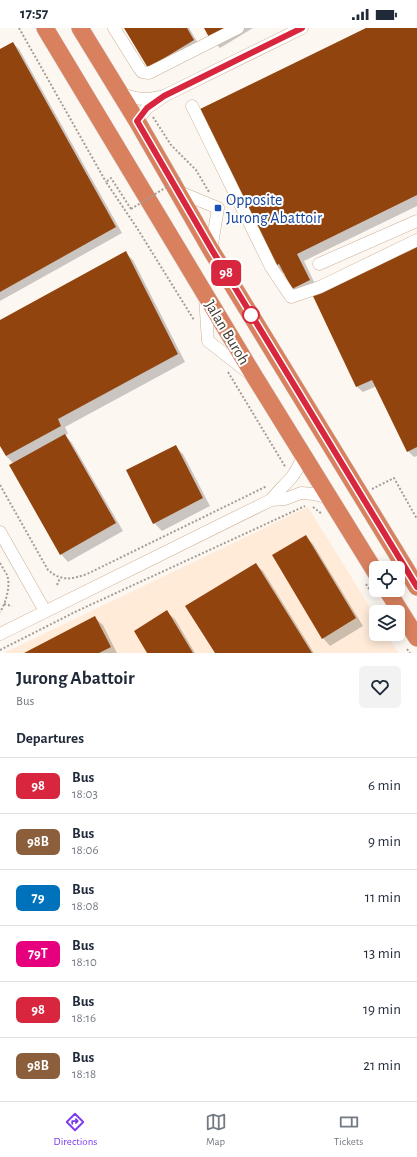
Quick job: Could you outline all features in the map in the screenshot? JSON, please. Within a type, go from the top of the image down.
[{"type":"highway","name":"Jalan Buroh","points":[[45,28],[256,379],[369,562]]},
{"type":"highway","name":"Jalan Buroh","points":[[80,28],[137,121],[179,185],[212,250],[417,588]]},
{"type":"highway","points":[[391,597],[417,638]]},
{"type":"street","points":[[114,28],[138,68],[142,72],[148,73],[238,28]]},
{"type":"street","points":[[137,121],[147,108],[164,96],[302,28]]},
{"type":"street","points":[[120,94],[140,100],[164,96]]},
{"type":"street","points":[[192,106],[271,267],[290,297],[320,287],[417,240]]},
{"type":"street","points":[[179,185],[218,208],[212,250]]},
{"type":"street","points":[[319,264],[417,221]]},
{"type":"street","points":[[270,500],[291,478],[297,470],[304,455]]},
{"type":"street","points":[[0,634],[270,500],[284,499],[301,493],[314,494],[329,498]]},
{"type":"street","points":[[0,532],[45,611]]},
{"type":"path","points":[[19,28],[106,182]]},
{"type":"path","points":[[147,108],[171,145],[196,170],[218,208]]},
{"type":"path","points":[[111,178],[131,209],[179,185]]},
{"type":"path","points":[[361,495],[394,478],[417,519]]},
{"type":"path","points":[[0,484],[48,570],[60,578],[75,579],[273,483]]},
{"type":"path","points":[[0,650],[77,611],[308,504]]},
{"type":"path","points":[[0,564],[7,576],[8,588],[4,604],[0,612]]},
{"type":"path","points":[[57,585],[60,578]]},
{"type":"path","points":[[4,604],[12,606]]},
{"type":"shaded area","points":[[308,507],[369,606],[369,641],[391,641],[398,653],[4,653]]},
{"type":"building","points":[[124,28],[187,28],[194,40],[148,68]]},
{"type":"building","points":[[204,28],[233,28],[211,41]]},
{"type":"building","points":[[366,28],[417,28],[417,195],[297,254],[310,280],[292,289],[279,264],[275,266],[198,110]]},
{"type":"building","points":[[13,42],[116,227],[0,292],[0,49]]},
{"type":"building","points":[[417,245],[417,447],[407,452],[372,380],[356,387],[312,294]]},
{"type":"building","points":[[126,251],[178,354],[58,419],[61,426],[6,456],[0,446],[0,320]]},
{"type":"building","points":[[65,434],[116,523],[60,555],[9,465]]},
{"type":"building","points":[[176,445],[203,498],[153,524],[126,470]]},
{"type":"building","points":[[306,535],[356,618],[322,639],[272,555]]},
{"type":"building","points":[[256,563],[312,653],[215,653],[185,606]]},
{"type":"building","points":[[167,610],[193,653],[147,653],[134,631]]},
{"type":"building","points":[[95,616],[111,647],[99,653],[24,653]]},
{"type":"bus line","name":"98","points":[[302,28],[164,96],[147,108],[137,121],[154,153],[212,250],[417,587]]},
{"type":"place","name":"Opposite Jurong Abattoir","points":[[218,208]]}]
